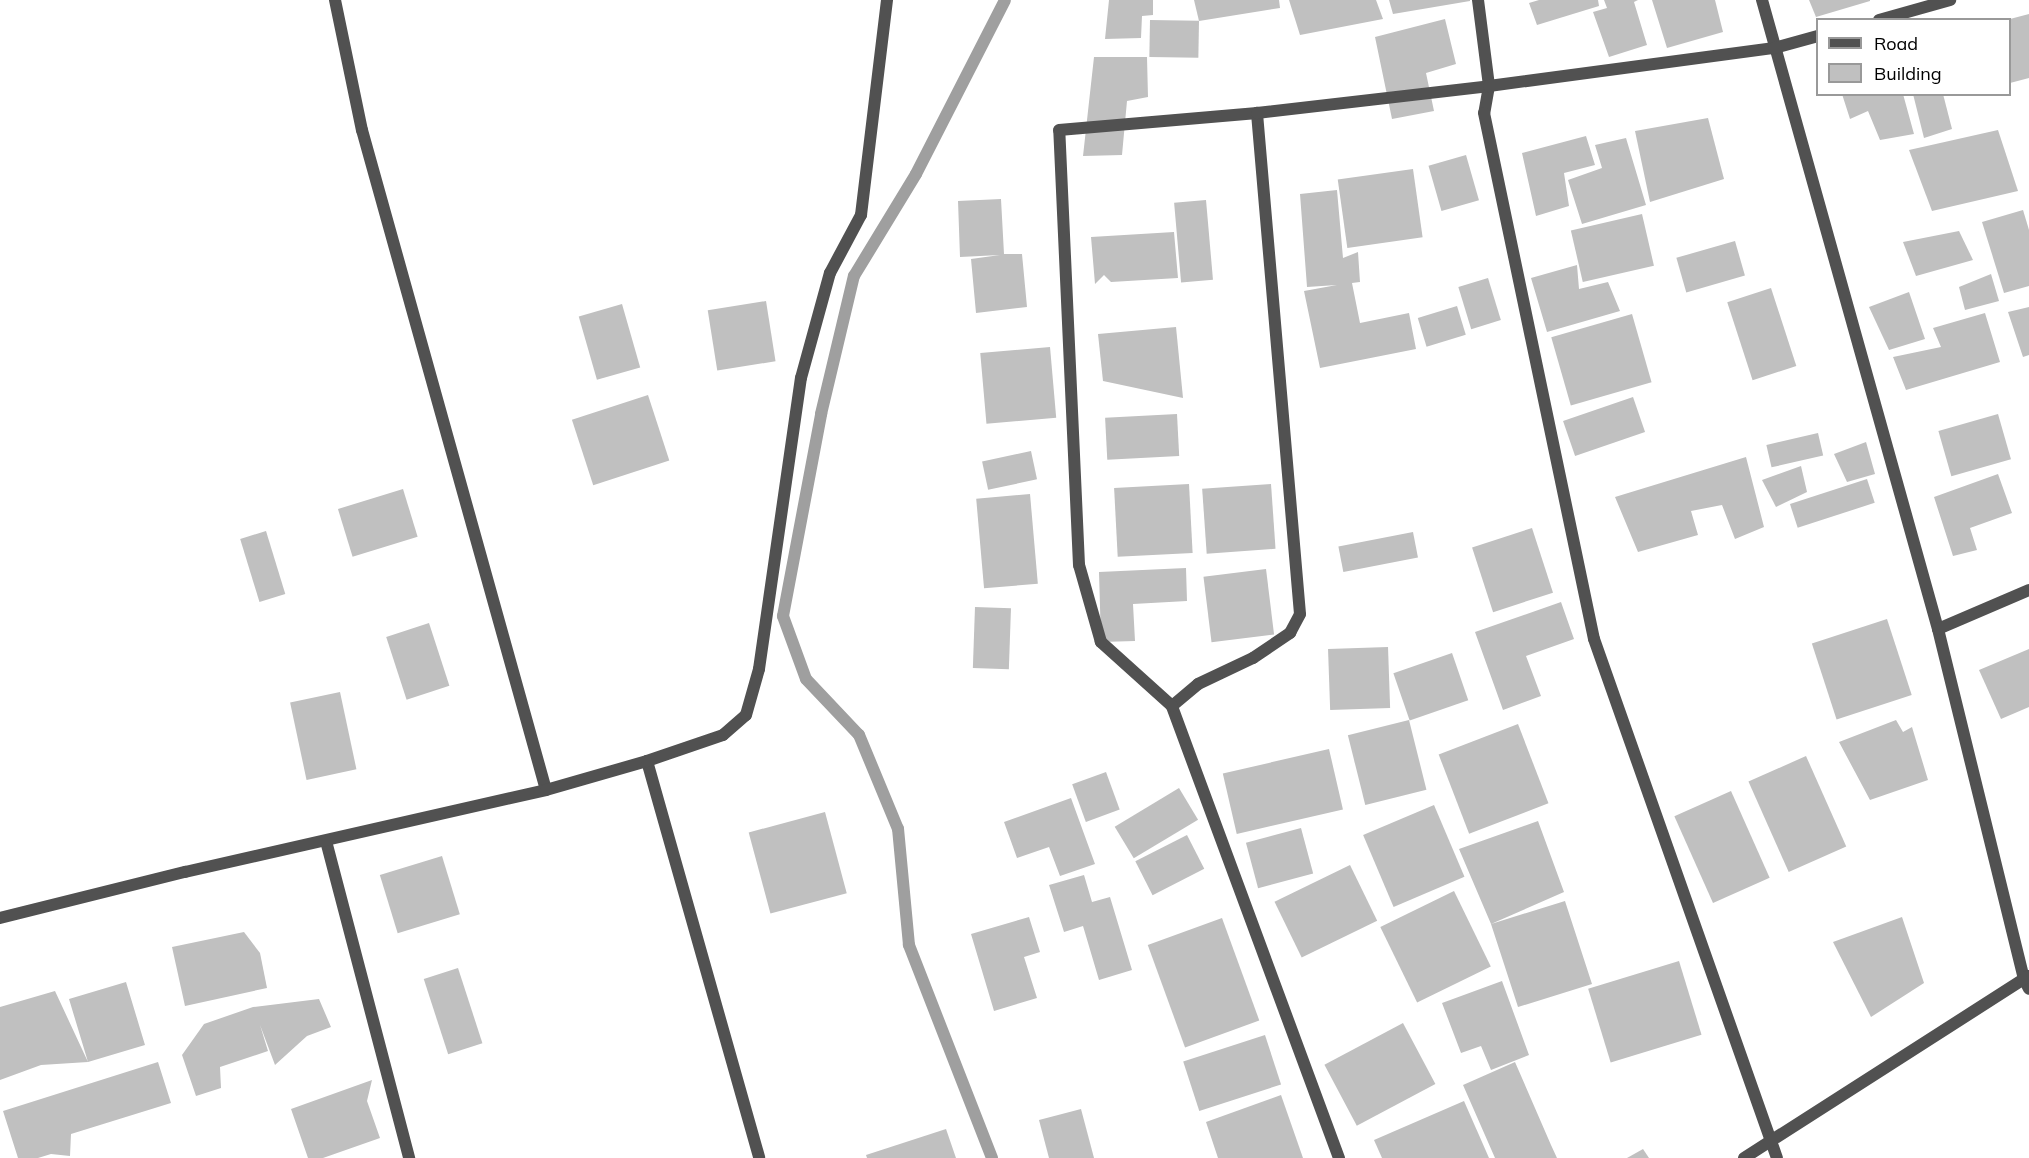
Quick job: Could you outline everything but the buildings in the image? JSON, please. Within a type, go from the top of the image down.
[{"type":"street","points":[[335,0],[362,130],[546,790]]},
{"type":"street","points":[[0,918],[185,872],[546,790],[648,761],[723,735],[746,715],[759,669],[801,378],[830,273],[861,215],[886,0]]},
{"type":"street","points":[[1478,0],[1489,86],[1484,113],[1594,639],[1777,1158]]},
{"type":"street","points":[[1744,1158],[2027,981],[1938,629],[1762,0]]},
{"type":"street","points":[[1885,18],[1950,0]]},
{"type":"street","points":[[1339,1158],[1172,706],[1101,642],[1079,565],[1059,130],[1257,113],[1489,86],[1774,48],[1816,37]]},
{"type":"street","points":[[1172,706],[1198,684],[1253,658],[1290,633],[1300,614],[1257,113]]},
{"type":"street","points":[[1938,629],[2029,590]]},
{"type":"street","points":[[648,761],[759,1158]]},
{"type":"street","points":[[326,841],[409,1158]]},
{"type":"waterway","points":[[992,1158],[909,945],[898,829],[859,735],[806,679],[783,616],[821,414],[854,276],[916,174],[1005,0]]}]
